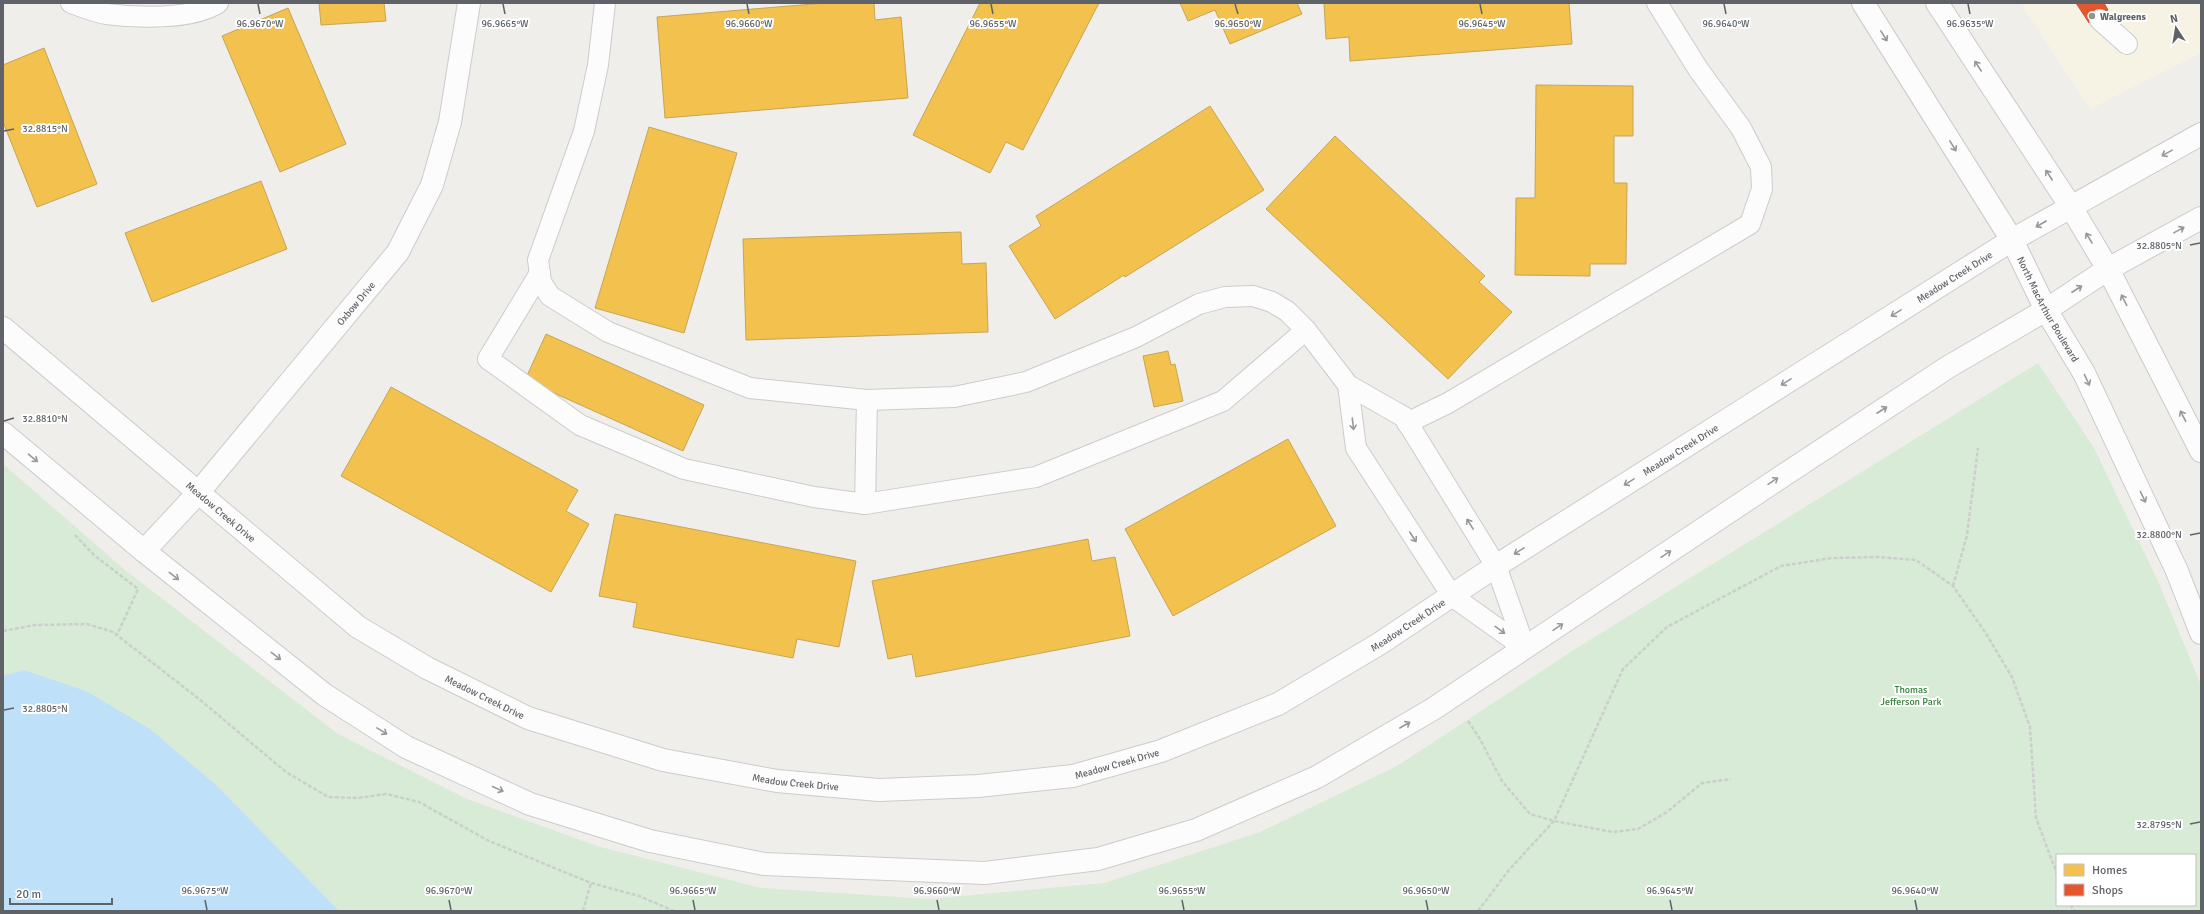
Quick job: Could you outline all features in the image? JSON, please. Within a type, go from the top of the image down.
[{"type":"street","name":"Oxbow Drive","points":[[144,551],[198,494],[398,252],[432,185],[450,122],[469,3]]},
{"type":"street","name":"North MacArthur Boulevard","points":[[1863,3],[2012,240],[2046,310],[2087,380],[2177,571],[2201,633]]},
{"type":"street","points":[[1937,3],[2071,207],[2108,269],[2201,451]]},
{"type":"street","name":"Meadow Creek Drive","points":[[3,328],[198,494],[358,627],[427,668],[528,718],[663,760],[777,782],[879,790],[978,786],[1073,776],[1161,751],[1278,704],[1379,644],[1496,566],[2012,240],[2201,134]]},
{"type":"street","points":[[3,433],[144,551],[325,695],[406,747],[530,804],[650,841],[764,864],[985,873],[1098,858],[1196,830],[1317,777],[1433,709],[1780,477],[1948,367],[2046,310],[2108,269],[2201,218]]},
{"type":"lane","points":[[71,3],[105,14],[142,16],[181,16],[218,3]]},
{"type":"lane","points":[[605,3],[598,65],[584,131],[538,260],[541,282],[550,296],[608,332],[750,388],[867,400],[954,397],[1026,382],[1136,338],[1199,304],[1225,297],[1253,296],[1272,302],[1287,311],[1306,330],[1348,385],[1404,417],[1496,566],[1525,648]]},
{"type":"lane","points":[[1407,423],[1448,403],[1750,224],[1762,189],[1761,167],[1741,128],[1698,69],[1657,3]]},
{"type":"lane","points":[[2100,20],[2127,44]]},
{"type":"lane","points":[[540,273],[488,359],[580,425],[684,469],[814,497],[866,504],[1036,477],[1223,401],[1306,330]]},
{"type":"lane","points":[[1348,385],[1356,448],[1452,596],[1525,648]]},
{"type":"lane","points":[[866,504],[867,400]]},
{"type":"path","points":[[1953,586],[1967,535],[1978,448]]},
{"type":"path","points":[[75,535],[94,555],[138,589],[117,635]]},
{"type":"path","points":[[1478,911],[1509,870],[1554,821],[1623,669],[1667,627],[1781,566],[1832,558],[1878,557],[1916,560],[1953,586],[1986,632],[2012,677],[2030,726],[2036,818],[2056,871]]},
{"type":"path","points":[[3,632],[35,625],[87,624],[117,635],[199,699],[286,772],[328,798],[358,798],[386,794],[419,802],[488,841],[591,883],[639,896],[674,911]]},
{"type":"path","points":[[1451,696],[1480,739],[1502,781],[1530,814],[1554,821],[1613,832],[1638,829],[1667,812],[1702,783],[1731,779]]},
{"type":"path","points":[[583,911],[591,883]]},
{"type":"shaded area","points":[[2021,3],[2201,3],[2201,53],[2090,109]]},
{"type":"green space","name":"Thomas Jefferson Park","points":[[2038,363],[2094,448],[2157,579],[2201,685],[2201,911],[3,911],[3,464],[125,570],[338,734],[467,799],[597,846],[761,888],[929,899],[1104,883],[1260,832],[1397,766],[1580,646]]},
{"type":"water","points":[[24,670],[86,691],[150,729],[217,786],[339,911],[3,911],[3,676]]},
{"type":"building: Homes","points":[[319,3],[384,3],[386,21],[321,25]]},
{"type":"building: Homes","points":[[825,3],[874,3],[875,20],[901,17],[908,98],[665,118],[657,17]]},
{"type":"building: Homes","points":[[980,3],[1099,3],[1023,150],[1006,142],[990,173],[913,135]]},
{"type":"building: Homes","points":[[1180,3],[1297,3],[1302,14],[1230,44],[1215,10],[1188,21]]},
{"type":"building: Homes","points":[[1324,3],[1569,3],[1572,44],[1350,61],[1349,37],[1326,39]]},
{"type":"building: Homes","points":[[288,8],[346,144],[280,172],[222,36]]},
{"type":"building: Homes","points":[[44,48],[97,184],[37,207],[3,122],[3,65]]},
{"type":"building: Homes","points":[[1536,85],[1633,86],[1633,136],[1614,136],[1614,183],[1627,183],[1626,264],[1590,264],[1590,276],[1515,275],[1516,198],[1535,198]]},
{"type":"building: Homes","points":[[1210,106],[1264,190],[1125,277],[1124,275],[1055,319],[1009,246],[1041,226],[1036,216]]},
{"type":"building: Homes","points":[[649,127],[737,153],[684,333],[595,308]]},
{"type":"building: Homes","points":[[1335,136],[1485,276],[1479,282],[1512,312],[1448,379],[1266,209]]},
{"type":"building: Homes","points":[[261,181],[287,249],[152,302],[125,233]]},
{"type":"building: Homes","points":[[961,232],[962,264],[986,263],[988,332],[746,340],[743,239]]},
{"type":"building: Homes","points":[[546,334],[704,405],[683,451],[525,380]]},
{"type":"building: Homes","points":[[1168,351],[1171,365],[1175,364],[1183,401],[1154,407],[1143,356]]},
{"type":"building: Homes","points":[[391,387],[578,490],[566,511],[589,524],[551,592],[341,476]]},
{"type":"building: Homes","points":[[1288,439],[1336,526],[1173,616],[1125,529]]},
{"type":"building: Homes","points":[[615,514],[856,561],[839,647],[797,639],[793,658],[633,627],[637,603],[599,596]]},
{"type":"building: Homes","points":[[1088,539],[1092,561],[1115,557],[1130,636],[916,677],[912,654],[888,659],[872,581]]},
{"type":"building: Shops","name":"Walgreens","points":[[2076,3],[2104,3],[2108,10],[2089,23]]},
{"type":"place","name":"Walgreens","points":[[2092,16]]}]
